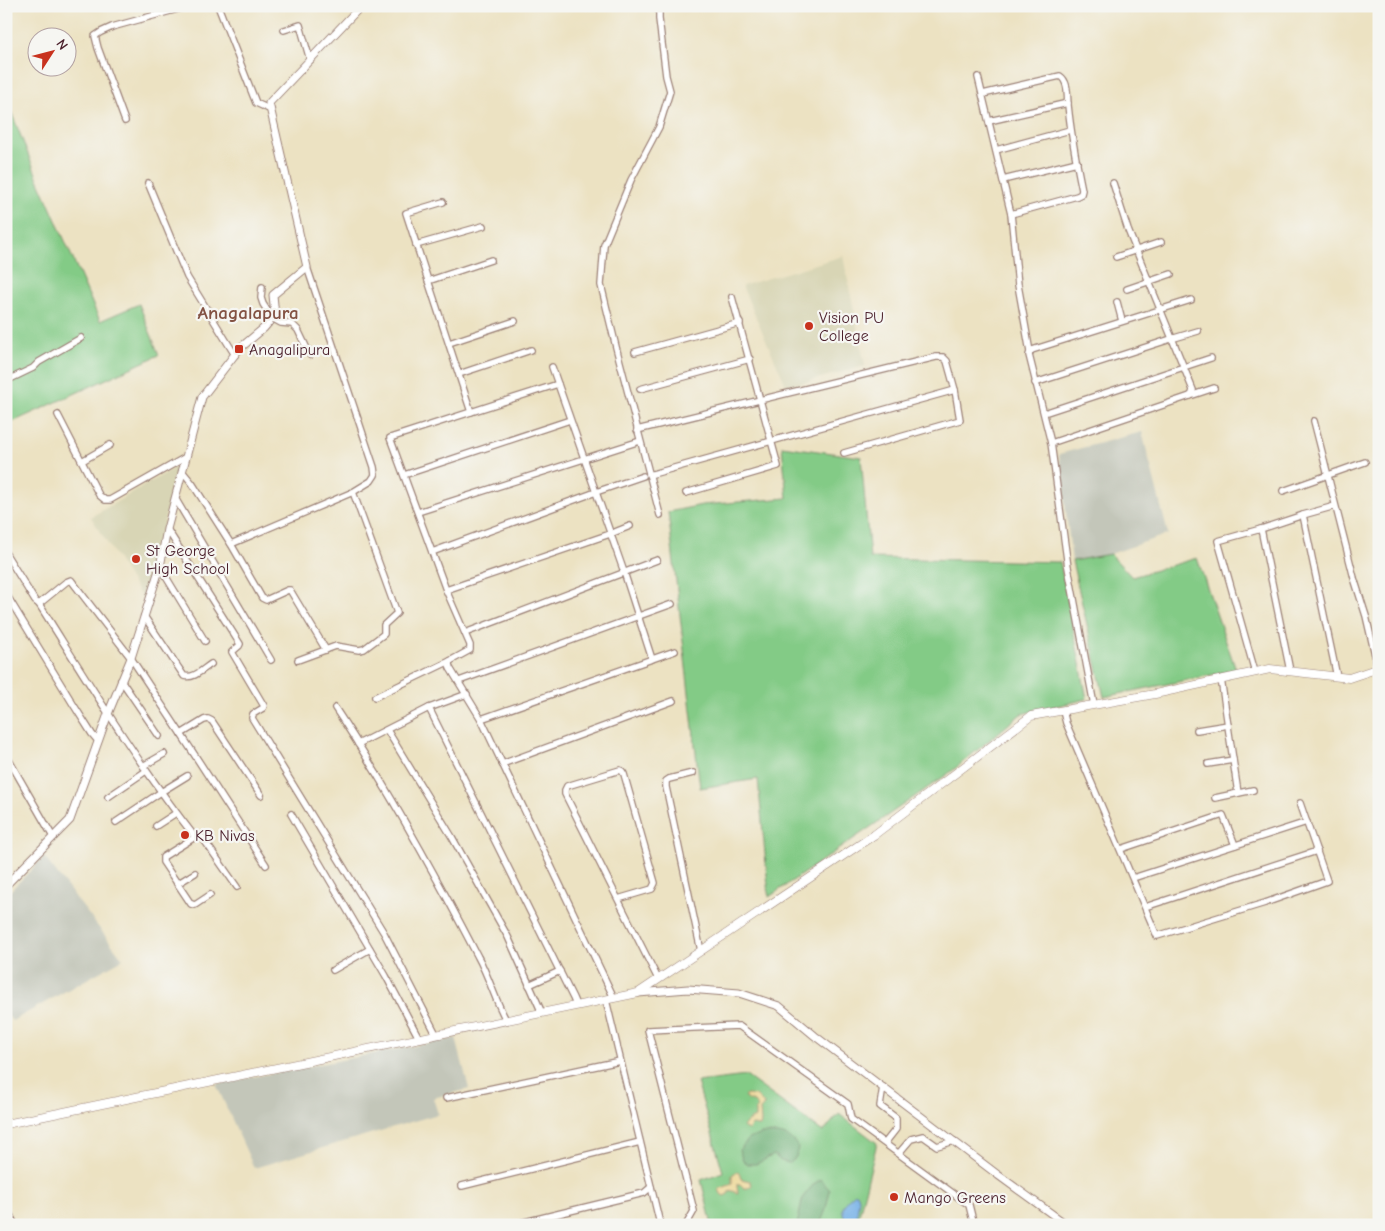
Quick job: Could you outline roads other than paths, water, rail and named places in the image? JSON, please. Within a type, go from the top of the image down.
[{"type":"main road","points":[[6,1124],[638,993],[874,836],[1031,716],[1155,694],[1270,668],[1349,678],[1378,668]]},
{"type":"street","points":[[125,121],[95,36],[112,27],[189,6]]},
{"type":"street","points":[[218,6],[256,103],[271,110]]},
{"type":"street","points":[[231,544],[353,492],[371,481],[375,475],[374,467],[307,267],[269,103],[361,6]]},
{"type":"street","points":[[659,6],[666,76],[670,92],[659,127],[631,180],[604,245],[601,285],[640,441],[646,475],[660,515]]},
{"type":"street","points":[[284,30],[300,25],[310,60]]},
{"type":"street","points":[[982,94],[1060,76],[1064,78],[1066,86],[1070,130],[1082,190],[1081,194],[1011,214]]},
{"type":"street","points":[[978,77],[1011,214],[1018,285],[1029,355],[1051,443],[1068,567],[1094,705]]},
{"type":"street","points":[[989,121],[1068,103]]},
{"type":"street","points":[[996,150],[1070,130]]},
{"type":"street","points":[[1003,180],[1076,162]]},
{"type":"street","points":[[148,183],[187,277],[235,355]]},
{"type":"street","points":[[1113,183],[1128,230],[1192,390],[1190,396]]},
{"type":"street","points":[[443,202],[406,213],[471,412]]},
{"type":"street","points":[[416,245],[483,226]]},
{"type":"street","points":[[1116,257],[1161,242]]},
{"type":"street","points":[[428,281],[491,260]]},
{"type":"street","points":[[6,885],[70,820],[130,658],[160,567],[167,529],[202,397],[239,348],[264,328],[275,315],[273,295],[307,267]]},
{"type":"street","points":[[1127,289],[1171,274]]},
{"type":"street","points":[[262,286],[262,304],[272,318],[281,323],[292,324],[298,330],[310,355]]},
{"type":"street","points":[[686,493],[778,466],[732,297]]},
{"type":"street","points":[[1030,352],[1191,300]]},
{"type":"street","points":[[1117,302],[1122,321]]},
{"type":"street","points":[[449,343],[515,321]]},
{"type":"street","points":[[635,352],[740,323]]},
{"type":"street","points":[[1035,383],[1198,332]]},
{"type":"street","points":[[6,381],[33,368],[39,362],[81,338]]},
{"type":"street","points":[[459,374],[531,350]]},
{"type":"street","points":[[637,430],[936,357],[943,357],[947,361],[955,390],[960,420],[844,453]]},
{"type":"street","points":[[640,389],[750,358]]},
{"type":"street","points":[[1044,413],[1211,358]]},
{"type":"street","points":[[552,367],[624,572],[652,659]]},
{"type":"street","points":[[375,697],[470,650],[390,438],[558,384]]},
{"type":"street","points":[[1051,443],[1214,388]]},
{"type":"street","points":[[432,552],[646,475],[955,390]]},
{"type":"street","points":[[58,415],[99,495],[105,500],[110,500],[186,457]]},
{"type":"street","points":[[404,475],[570,420]]},
{"type":"street","points":[[1314,421],[1378,668]]},
{"type":"street","points":[[418,512],[640,441]]},
{"type":"street","points":[[82,461],[110,445]]},
{"type":"street","points":[[1283,491],[1365,462]]},
{"type":"street","points":[[182,471],[192,483],[231,544],[262,598],[266,600],[290,590],[326,650]]},
{"type":"street","points":[[298,660],[339,646],[359,650],[364,649],[384,634],[384,625],[397,613],[353,492]]},
{"type":"street","points":[[175,498],[271,660]]},
{"type":"street","points":[[1255,672],[1218,542],[1219,539],[1261,529],[1335,506]]},
{"type":"street","points":[[1303,515],[1337,677]]},
{"type":"street","points":[[446,590],[630,526]]},
{"type":"street","points":[[167,529],[240,644],[232,652],[264,706],[264,708],[251,715],[252,718],[384,933],[436,1034]]},
{"type":"street","points":[[1261,529],[1290,672]]},
{"type":"street","points":[[6,554],[108,714],[161,792],[195,837]]},
{"type":"street","points":[[465,633],[656,560]]},
{"type":"street","points":[[160,567],[205,641]]},
{"type":"street","points":[[39,604],[71,580],[130,658],[266,865]]},
{"type":"street","points":[[6,594],[73,704],[98,741]]},
{"type":"street","points":[[459,681],[672,604]]},
{"type":"street","points":[[144,616],[184,676],[192,676],[211,664]]},
{"type":"street","points":[[481,718],[676,651]]},
{"type":"street","points":[[450,661],[450,668],[481,718],[610,999],[620,1061],[660,1224],[658,1225]]},
{"type":"street","points":[[1221,679],[1238,793]]},
{"type":"street","points":[[121,680],[159,736]]},
{"type":"street","points":[[358,744],[429,708],[467,694]]},
{"type":"street","points":[[502,764],[673,701]]},
{"type":"street","points":[[334,708],[358,744],[414,839],[480,959],[506,1020]]},
{"type":"street","points":[[429,708],[576,1005]]},
{"type":"street","points":[[1063,710],[1066,723],[1157,936],[1265,903],[1327,881],[1300,803]]},
{"type":"street","points":[[181,734],[204,720],[212,721],[261,795]]},
{"type":"street","points":[[1198,730],[1228,725]]},
{"type":"street","points":[[387,730],[452,838],[508,937],[542,1012]]},
{"type":"street","points":[[108,797],[164,754]]},
{"type":"street","points":[[6,755],[53,838]]},
{"type":"street","points":[[1208,764],[1233,760]]},
{"type":"street","points":[[618,899],[652,889],[655,886],[624,774],[620,770],[567,786],[564,790],[565,794],[658,979]]},
{"type":"street","points":[[693,772],[666,780],[666,787],[701,951]]},
{"type":"street","points":[[116,822],[187,776]]},
{"type":"street","points":[[1215,798],[1253,790]]},
{"type":"street","points":[[156,826],[176,813]]},
{"type":"street","points":[[291,814],[386,976],[418,1038]]},
{"type":"street","points":[[1121,849],[1223,815],[1235,845]]},
{"type":"street","points":[[1133,878],[1307,822]]},
{"type":"street","points":[[210,895],[195,904],[191,904],[163,862],[163,857],[195,837],[202,837],[237,887]]},
{"type":"street","points":[[1145,907],[1317,851]]},
{"type":"street","points":[[177,884],[195,873]]},
{"type":"street","points":[[333,970],[370,949]]},
{"type":"street","points":[[529,985],[560,971]]},
{"type":"street","points":[[638,993],[688,990],[739,993],[779,1006],[954,1142],[1068,1225]]},
{"type":"street","points":[[686,1225],[694,1211],[648,1030],[739,1026],[848,1104],[852,1119],[969,1205],[974,1225]]},
{"type":"street","points":[[446,1098],[620,1061]]},
{"type":"street","points":[[883,1087],[880,1106],[896,1118],[896,1129],[884,1143]]},
{"type":"street","points":[[899,1153],[911,1138],[923,1136],[937,1146],[954,1142]]},
{"type":"street","points":[[462,1186],[640,1142]]},
{"type":"street","points":[[512,1225],[644,1193],[651,1187]]},
{"type":"street","points":[[6,1207],[15,1225]]},
{"type":"water","points":[[857,1193],[859,1198],[857,1214],[867,1225],[851,1224],[843,1214],[845,1203]]},
{"type":"place","name":"Vision PU College","points":[[809,326]]},
{"type":"place","name":"Anagalipura","points":[[239,349]]},
{"type":"place","name":"St George High School","points":[[136,559]]},
{"type":"place","name":"KB Nivas","points":[[185,835]]},
{"type":"place","name":"Mango Greens","points":[[894,1197]]},
{"type":"district","name":"Anagalapura","points":[[248,312]]}]
